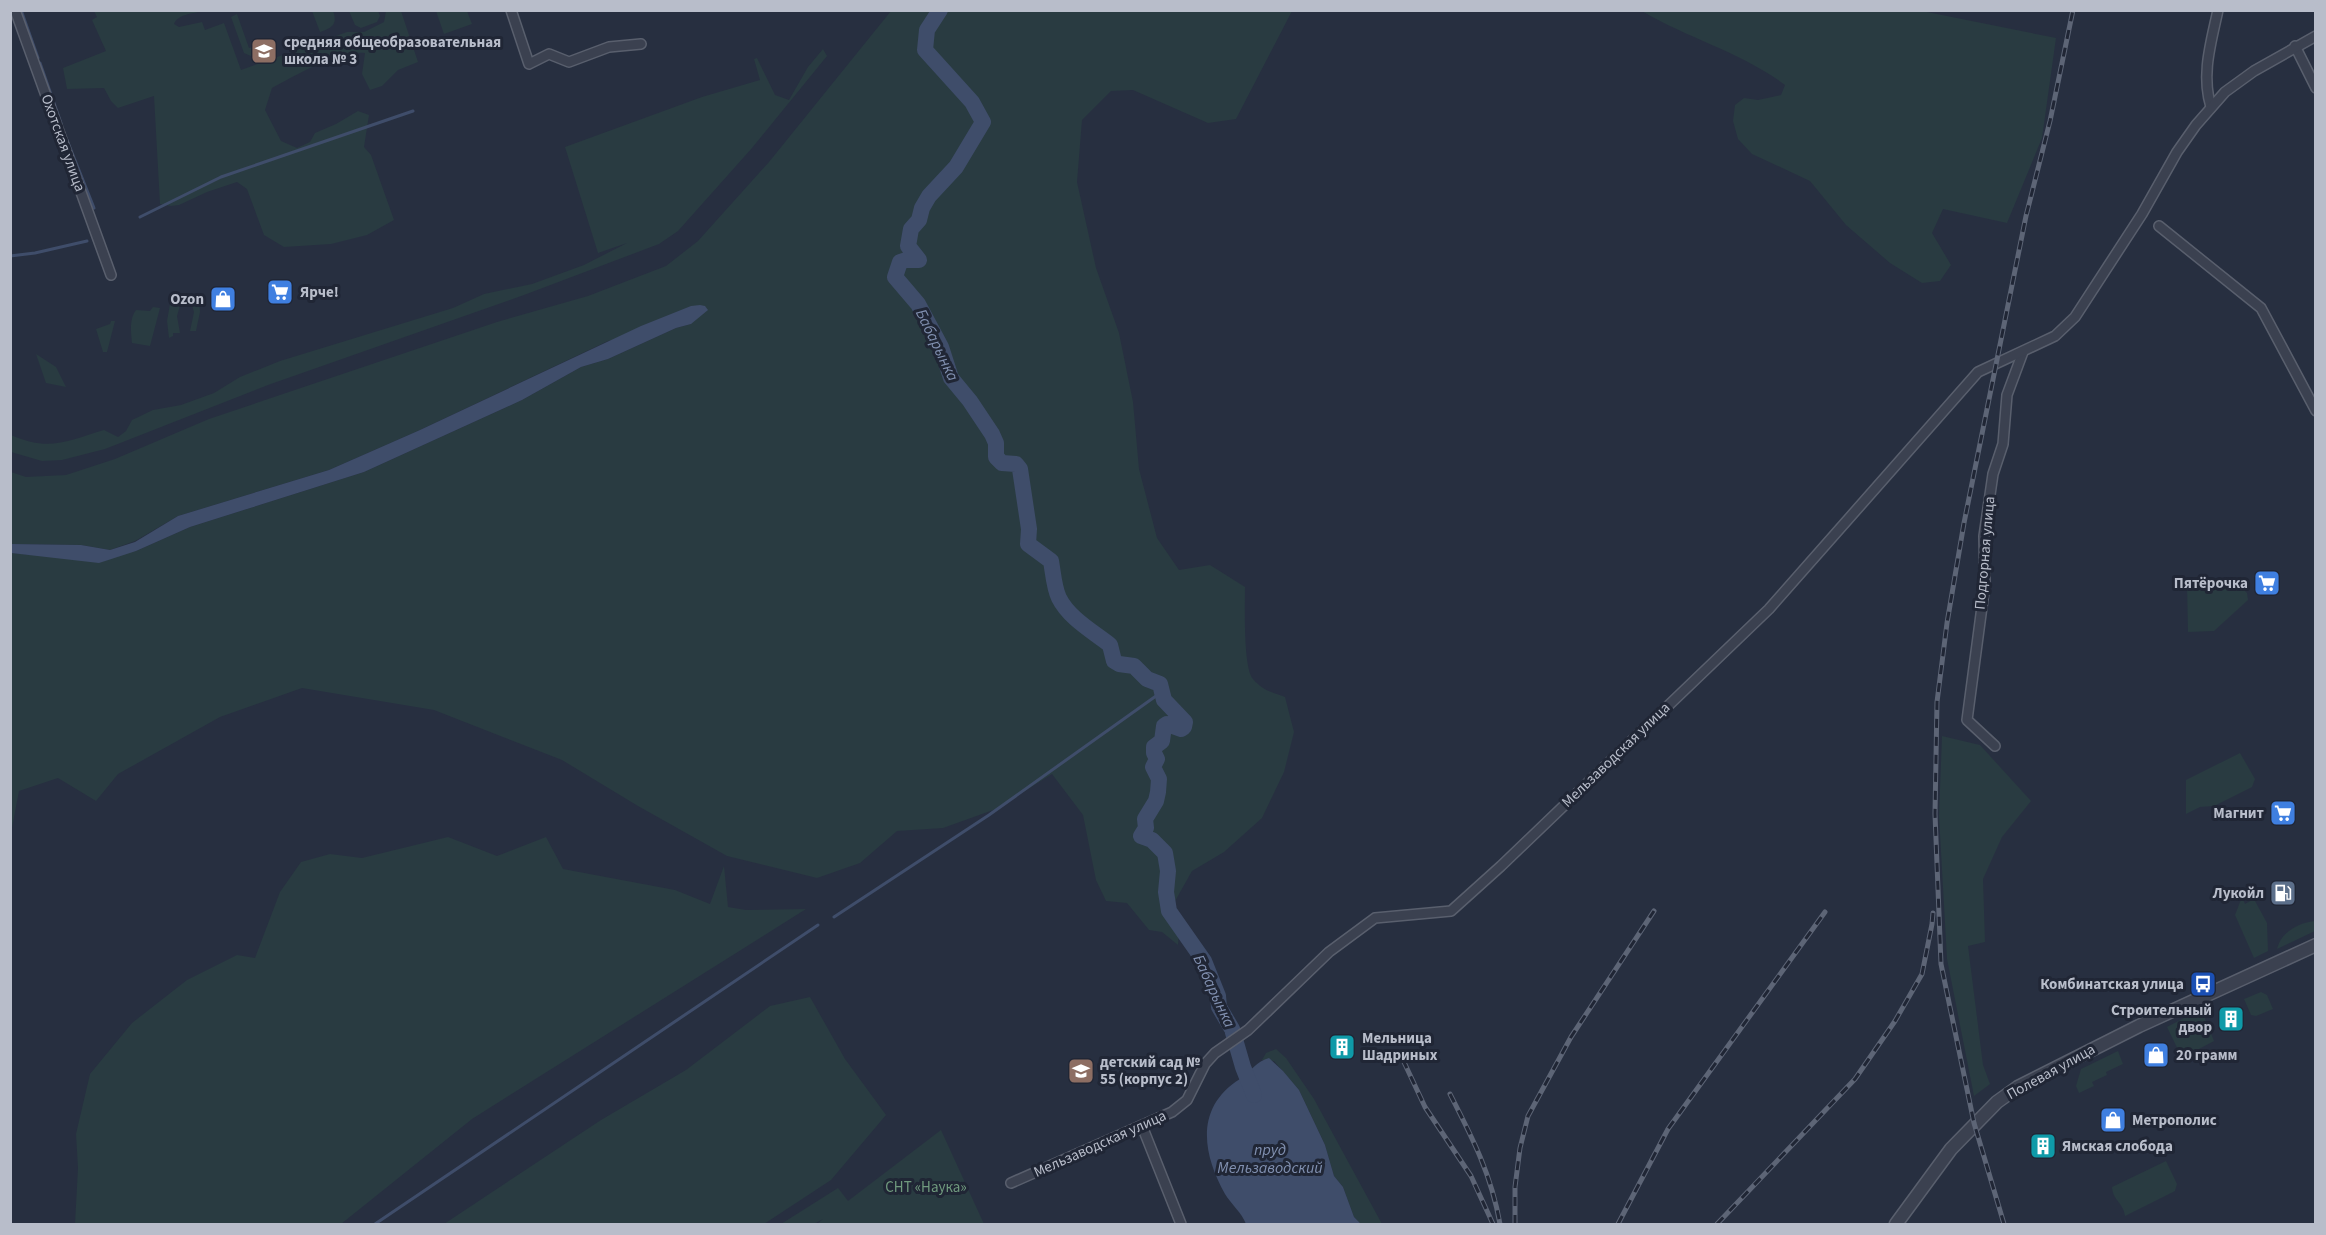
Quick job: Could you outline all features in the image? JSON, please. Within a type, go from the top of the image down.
[{"type":"street","name":"Охотская улица","points":[[15,10],[111,275]]},
{"type":"street","points":[[511,10],[529,64],[549,54],[569,62],[609,47],[641,44]]},
{"type":"street","points":[[2211,107],[2206,92],[2205,75],[2218,10]]},
{"type":"street","name":"Мельзаводская улица","points":[[1011,1183],[1142,1126],[1181,1106],[1191,1093],[1205,1064],[1223,1047],[1248,1030],[1329,952],[1375,918],[1451,911],[1501,866],[1769,609],[1978,372],[2055,336],[2075,317],[2142,214],[2177,152],[2211,107],[2225,92],[2254,71],[2316,36]]},
{"type":"street","points":[[2295,46],[2316,88]]},
{"type":"street","points":[[2159,226],[2261,308],[2316,411]]},
{"type":"street","name":"Подгорная улица","points":[[1995,746],[1967,720],[1985,584],[1984,536],[1993,474],[2003,444],[2007,395],[2023,352]]},
{"type":"street","name":"Полевая улица","points":[[1896,1224],[1951,1149],[1996,1102],[2018,1087],[2128,1032],[2316,945]]},
{"type":"street","points":[[1142,1126],[1181,1224]]},
{"type":"green space","points":[[94,11],[202,11],[182,16],[174,24],[179,27],[202,22],[205,30],[224,23],[241,70],[347,32],[364,32],[384,22],[386,11],[401,11],[418,62],[398,70],[382,86],[370,90],[362,74],[365,53],[330,59],[272,88],[265,110],[281,141],[297,148],[310,142],[315,133],[358,111],[369,115],[364,147],[371,155],[394,220],[367,235],[331,244],[284,247],[264,235],[247,189],[237,182],[179,205],[160,204],[154,96],[118,108],[104,88],[67,89],[63,68],[106,51],[92,20],[97,17]]},
{"type":"green space","points":[[312,11],[333,11],[335,19],[333,25],[320,32]]},
{"type":"green space","points":[[349,11],[378,11],[380,16],[377,22],[361,28],[355,25]]},
{"type":"green space","points":[[436,11],[467,11],[472,24],[444,34]]},
{"type":"green space","points":[[891,11],[1292,11],[1236,119],[1208,123],[1133,90],[1111,91],[1082,120],[1077,182],[1096,268],[1119,333],[1133,402],[1139,469],[1157,538],[1179,570],[1210,565],[1245,587],[1245,635],[1250,673],[1260,686],[1285,697],[1294,732],[1284,772],[1262,818],[1224,852],[1192,871],[1174,903],[1180,919],[1178,945],[1162,932],[1149,930],[1127,903],[1106,901],[1096,880],[1083,815],[1052,774],[996,809],[943,828],[897,831],[860,863],[817,878],[727,856],[562,760],[434,710],[302,688],[220,717],[118,774],[96,801],[58,778],[19,791],[11,833],[11,553],[32,555],[136,551],[190,527],[364,472],[522,400],[581,367],[608,359],[676,328],[691,324],[608,341],[420,430],[329,470],[178,516],[135,541],[110,550],[81,545],[11,544],[11,472],[26,477],[66,475],[115,459],[209,419],[497,322],[588,296],[666,266],[698,241],[769,162]]},
{"type":"green space","points":[[1642,11],[1922,11],[2056,38],[2042,138],[2007,223],[1943,209],[1932,233],[1951,265],[1940,281],[1922,283],[1890,263],[1846,225],[1810,181],[1752,154],[1738,139],[1733,121],[1735,105],[1744,98],[1758,100],[1781,95],[1785,85],[1751,63]]},
{"type":"green space","points":[[237,14],[249,48],[266,43],[267,51],[251,56],[244,53],[231,17]]},
{"type":"green space","points":[[823,49],[827,56],[752,148],[678,231],[659,244],[524,295],[268,385],[105,449],[62,460],[42,461],[11,452],[11,435],[47,444],[68,441],[104,430],[118,437],[126,431],[132,420],[153,410],[181,405],[214,393],[240,377],[280,361],[453,308],[484,294],[532,284],[584,265],[627,243],[598,253],[565,147],[702,97],[760,80],[754,59],[757,58],[775,95],[789,100],[808,67]]},
{"type":"green space","points":[[189,295],[199,296],[200,312],[196,331],[190,331],[194,312]]},
{"type":"green space","points":[[171,298],[182,299],[177,316],[180,333],[173,333],[173,336],[169,338],[167,321]]},
{"type":"green space","points":[[153,307],[160,308],[150,346],[132,343],[132,317],[136,310],[150,311]]},
{"type":"green space","points":[[111,321],[115,321],[107,352],[103,352],[96,329],[110,324]]},
{"type":"green space","points":[[36,354],[56,367],[66,387],[46,383]]},
{"type":"green space","points":[[2187,583],[2237,583],[2247,593],[2248,600],[2214,631],[2188,632]]},
{"type":"green space","points":[[1942,736],[1980,745],[2031,801],[2002,837],[1983,879],[1985,942],[1968,946],[1983,1065],[1990,1084],[1974,1096],[1947,959],[1939,816]]},
{"type":"green space","points":[[2240,753],[2255,779],[2252,787],[2214,806],[2200,807],[2186,814],[2186,780]]},
{"type":"green space","points":[[448,837],[497,856],[546,837],[563,869],[675,890],[710,904],[724,866],[728,907],[746,910],[806,909],[472,1119],[341,1224],[75,1224],[78,1168],[76,1134],[90,1074],[132,1023],[187,980],[237,955],[255,958],[280,892],[301,862],[330,854],[362,858]]},
{"type":"green space","points":[[2242,897],[2245,904],[2254,899],[2267,923],[2268,951],[2254,958],[2235,915]]},
{"type":"green space","points":[[2315,921],[2315,931],[2277,949],[2282,938],[2291,929]]},
{"type":"green space","points":[[2261,992],[2267,995],[2273,1009],[2256,1016],[2251,1015],[2244,999]]},
{"type":"green space","points":[[810,997],[845,1059],[886,1115],[831,1180],[764,1224],[444,1224],[601,1120],[686,1070],[770,1006]]},
{"type":"green space","points":[[2201,1009],[2214,1041],[2182,1058],[2167,1027]]},
{"type":"green space","points":[[1276,1049],[1286,1058],[1314,1099],[1382,1224],[1361,1224],[1354,1217],[1343,1187],[1334,1176],[1325,1145],[1299,1090],[1274,1061],[1262,1060],[1266,1053]]},
{"type":"green space","points":[[2118,1051],[2123,1064],[2106,1072],[2107,1075],[2092,1082],[2094,1086],[2079,1093],[2076,1086],[2081,1069]]},
{"type":"green space","name":"СНТ «Наука»","points":[[941,1130],[984,1224],[817,1224],[823,1219],[814,1224],[781,1224],[838,1188],[848,1201]]},
{"type":"green space","points":[[2166,1161],[2177,1184],[2175,1191],[2125,1216],[2112,1187]]},
{"type":"water","points":[[691,306],[705,306],[708,310],[691,324],[676,328],[608,359],[581,367],[522,400],[364,472],[190,527],[136,551],[99,563],[11,553],[11,544],[81,545],[110,550],[135,542],[178,516],[329,470],[420,430],[641,326]]},
{"type":"water","name":"пруд Мельзаводский","points":[[1269,1058],[1299,1090],[1325,1145],[1334,1176],[1343,1187],[1354,1217],[1361,1224],[1246,1224],[1225,1194],[1211,1163],[1207,1132],[1209,1117],[1215,1103],[1225,1090],[1257,1064]]},
{"type":"waterway","points":[[21,10],[38,58]]},
{"type":"waterway","name":"Бабарынка","points":[[940,10],[927,30],[925,50],[972,102],[983,122],[956,167],[929,196],[922,208],[919,220],[911,229],[908,246],[919,260],[900,262],[895,277],[918,304],[941,347],[951,378],[992,434],[996,443],[996,457],[1002,463],[1016,464],[1020,469],[1029,529],[1028,544],[1051,561],[1056,590],[1063,605],[1082,624],[1110,645],[1114,661],[1134,666],[1147,679],[1160,684],[1164,700],[1185,722],[1181,729],[1167,724],[1164,726],[1162,741],[1154,747],[1157,759],[1153,767],[1159,779],[1158,792],[1156,801],[1145,819],[1146,828],[1141,836],[1152,840],[1165,853],[1169,911],[1204,961],[1218,996],[1219,1007],[1232,1029],[1254,1095]]},
{"type":"waterway","points":[[40,63],[61,123]]},
{"type":"waterway","points":[[140,217],[221,177],[413,111]]},
{"type":"waterway","points":[[67,140],[94,208]]},
{"type":"waterway","points":[[10,256],[35,253],[87,241]]},
{"type":"waterway","points":[[834,917],[989,815],[1163,691]]},
{"type":"waterway","points":[[375,1224],[818,925]]},
{"type":"railway","points":[[2004,1224],[1974,1123],[1941,964],[1935,814],[1937,702],[1947,623],[1964,523],[2026,216],[2050,121],[2073,10]]},
{"type":"railway","points":[[1515,1224],[1515,1187],[1520,1148],[1528,1116],[1571,1037],[1654,911]]},
{"type":"railway","points":[[1618,1224],[1668,1129],[1825,912]]},
{"type":"railway","points":[[1717,1224],[1855,1079],[1895,1021],[1922,974],[1933,913]]},
{"type":"railway","points":[[1403,1060],[1425,1107],[1471,1176],[1493,1224]]},
{"type":"railway","points":[[1450,1094],[1474,1142],[1486,1173],[1500,1224]]},
{"type":"place","name":"средняя общеобразовательная школа № 3","points":[[264,51]]},
{"type":"place","name":"Ярче!","points":[[280,292]]},
{"type":"place","name":"Ozon","points":[[223,299]]},
{"type":"place","name":"Пятёрочка","points":[[2267,583]]},
{"type":"place","name":"Магнит","points":[[2283,813]]},
{"type":"place","name":"Лукойл","points":[[2283,893]]},
{"type":"place","name":"Комбинатская улица","points":[[2203,984]]},
{"type":"place","name":"Строительный двор","points":[[2231,1019]]},
{"type":"place","name":"Мельница Шадриных","points":[[1342,1047]]},
{"type":"place","name":"20 грамм","points":[[2156,1055]]},
{"type":"place","name":"детский сад № 55 (корпус 2)","points":[[1081,1071]]},
{"type":"place","name":"Метрополис","points":[[2113,1120]]},
{"type":"place","name":"Ямская слобода","points":[[2043,1146]]}]
